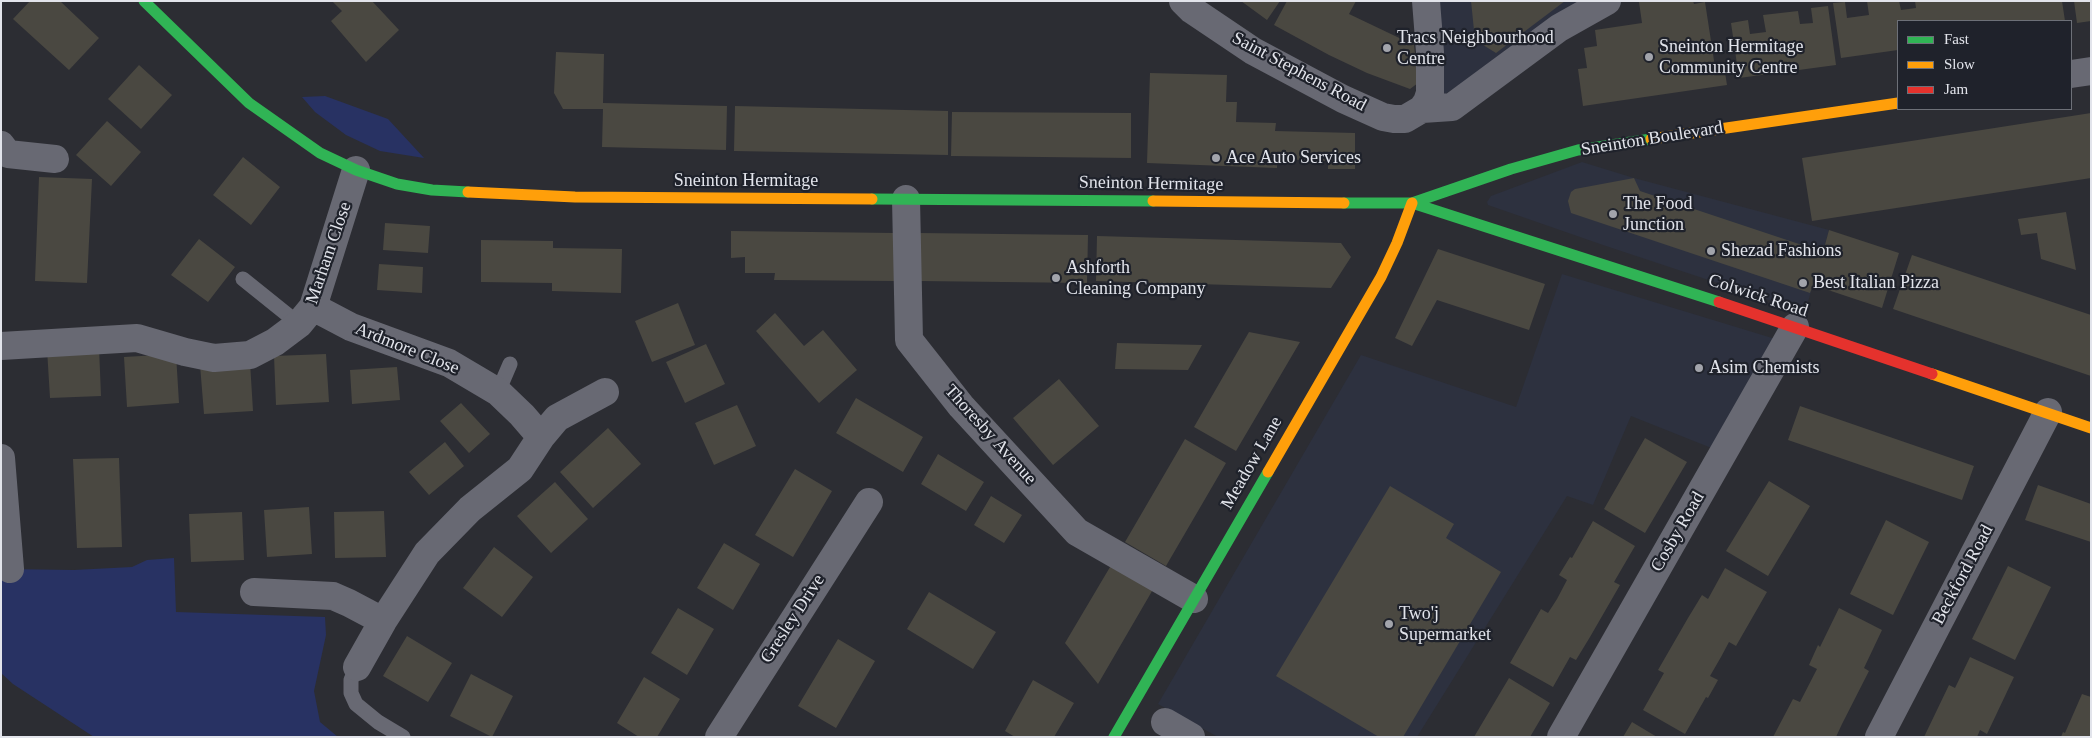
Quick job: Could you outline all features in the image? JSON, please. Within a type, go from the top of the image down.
[{"type":"street","name":"Sneinton Hermitage","points":[[144,1],[249,102],[320,153],[356,170],[397,184],[432,190],[575,197],[1412,203]]},
{"type":"street","name":"Saint Stephens Road","points":[[1183,1],[1192,10],[1253,51],[1343,99],[1394,120],[1405,119],[1422,109]]},
{"type":"street","points":[[1422,109],[1430,93],[1430,52],[1426,1]]},
{"type":"street","points":[[1422,109],[1452,107],[1560,28],[1607,1]]},
{"type":"street","points":[[2072,74],[2091,71]]},
{"type":"street","name":"Sneinton Boulevard","points":[[1412,203],[1511,169],[1578,150],[1897,103]]},
{"type":"street","points":[[4,155],[56,159]]},
{"type":"street","name":"Marham Close","points":[[1,346],[137,338],[214,358],[250,355],[275,342],[306,315],[356,170]]},
{"type":"street","name":"Thoresby Avenue","points":[[906,199],[909,340],[961,406],[1077,532],[1194,599]]},
{"type":"street","name":"Colwick Road","points":[[1412,203],[1795,327],[2091,428]]},
{"type":"street","name":"Meadow Lane","points":[[1114,737],[1380,277],[1397,243],[1412,203]]},
{"type":"street","name":"Ardmore Close","points":[[306,315],[350,326],[449,363],[498,392],[522,414],[541,437]]},
{"type":"street","name":"Cosby Road","points":[[1561,737],[1795,327]]},
{"type":"street","points":[[357,667],[382,620],[427,553],[470,509],[520,469],[556,418],[605,392]]},
{"type":"street","name":"Beckford Road","points":[[1878,737],[2048,412]]},
{"type":"street","points":[[1,458],[10,569]]},
{"type":"street","name":"Gresley Drive","points":[[719,737],[868,502]]},
{"type":"street","points":[[254,592],[333,596],[350,602],[382,620]]},
{"type":"street","points":[[1165,722],[1191,737]]},
{"type":"lane","points":[[242,279],[306,315]]},
{"type":"lane","points":[[498,392],[510,364]]},
{"type":"lane","points":[[357,667],[352,680],[351,693],[356,704],[378,722],[403,737]]},
{"type":"shaded area","points":[[1437,1],[1590,1],[1444,95]]},
{"type":"shaded area","points":[[325,96],[388,119],[424,158],[380,151],[346,135],[315,112],[302,97]]},
{"type":"shaded area","points":[[1582,162],[1634,178],[1829,230],[1805,312],[1488,205],[1487,202],[1491,196]]},
{"type":"shaded area","points":[[1562,274],[1782,341],[1719,451],[1631,416],[1593,505],[1567,496],[1417,737],[1218,737],[1158,704],[1361,355],[1516,407]]},
{"type":"shaded area","points":[[174,558],[176,612],[325,617],[326,635],[314,691],[320,722],[338,737],[94,737],[13,684],[1,673],[1,569],[74,570],[132,567],[147,560]]},
{"type":"building","points":[[30,1],[60,1],[99,38],[69,70],[13,19]]},
{"type":"building","points":[[332,1],[372,1],[399,30],[366,62],[331,21],[342,11]]},
{"type":"building","points":[[1241,1],[1280,1],[1267,20]]},
{"type":"building","points":[[1287,1],[1356,1],[1349,14],[1414,45],[1418,83],[1410,89],[1367,73],[1274,25]]},
{"type":"building","points":[[1471,1],[1565,1],[1496,53],[1475,40]]},
{"type":"building","name":"Sneinton Hermitage Community Centre","points":[[1693,1],[1694,4],[1705,2],[1715,67],[1724,66],[1727,85],[1583,106],[1578,69],[1587,68],[1584,48],[1597,46],[1595,30],[1642,23],[1639,2]]},
{"type":"building","points":[[1867,1],[1899,1],[1901,10],[1916,8],[1915,1],[2062,1],[2065,20],[1897,20],[1897,50],[1841,58],[1833,3],[1845,2],[1847,18],[1869,15]]},
{"type":"building","points":[[2074,1],[2091,1],[2091,21],[2077,23]]},
{"type":"building","points":[[1828,6],[1836,65],[1739,78],[1731,23],[1748,20],[1750,34],[1766,32],[1763,15],[1798,11],[1800,24],[1813,23],[1811,8]]},
{"type":"building","points":[[556,52],[604,54],[603,103],[727,106],[726,150],[602,147],[603,109],[563,109],[554,93]]},
{"type":"building","points":[[139,65],[172,95],[141,129],[108,99]]},
{"type":"building","points":[[1150,73],[1227,75],[1226,102],[1237,102],[1236,122],[1276,123],[1275,131],[1355,133],[1355,169],[1328,169],[1328,161],[1277,159],[1277,168],[1147,163]]},
{"type":"building","points":[[735,106],[948,111],[948,155],[734,151]]},
{"type":"building","points":[[952,112],[1131,113],[1131,158],[951,156]]},
{"type":"building","points":[[2091,113],[2091,178],[1812,221],[1802,158]]},
{"type":"building","points":[[107,121],[141,152],[111,186],[76,155]]},
{"type":"building","points":[[243,157],[280,187],[251,225],[213,195]]},
{"type":"building","points":[[39,177],[92,179],[87,283],[35,281]]},
{"type":"building","points":[[1634,178],[1640,191],[1823,252],[1829,230],[1899,253],[1882,308],[1813,285],[1810,293],[1571,213],[1568,201],[1571,192],[1575,189]]},
{"type":"building","points":[[2066,212],[2076,270],[2041,259],[2037,233],[2021,235],[2018,219]]},
{"type":"building","points":[[385,223],[430,226],[428,253],[383,250]]},
{"type":"building","points":[[731,231],[894,233],[894,281],[774,280],[775,273],[745,273],[745,257],[731,258]]},
{"type":"building","points":[[919,233],[1088,235],[1087,283],[919,281]]},
{"type":"building","points":[[1097,236],[1341,243],[1351,257],[1331,288],[1096,281]]},
{"type":"building","points":[[199,239],[235,267],[208,302],[171,275]]},
{"type":"building","points":[[481,240],[553,241],[553,248],[622,249],[621,293],[552,291],[552,283],[481,282]]},
{"type":"building","points":[[1438,249],[1545,284],[1529,330],[1437,300],[1412,346],[1395,338]]},
{"type":"building","points":[[1912,255],[2091,315],[2091,376],[1893,309]]},
{"type":"building","points":[[379,264],[423,267],[422,293],[377,290]]},
{"type":"building","points":[[678,303],[695,345],[652,362],[635,321]]},
{"type":"building","points":[[775,313],[804,346],[823,330],[857,370],[819,403],[756,331]]},
{"type":"building","points":[[1249,332],[1300,342],[1236,451],[1194,427]]},
{"type":"building","points":[[1117,343],[1202,345],[1188,370],[1115,369]]},
{"type":"building","points":[[706,344],[725,384],[685,403],[666,362]]},
{"type":"building","points":[[99,347],[101,396],[50,398],[47,349]]},
{"type":"building","points":[[176,354],[179,403],[127,407],[124,357]]},
{"type":"building","points":[[326,354],[329,402],[276,405],[274,356]]},
{"type":"building","points":[[250,362],[253,411],[204,414],[200,365]]},
{"type":"building","points":[[397,367],[400,400],[352,404],[350,370]]},
{"type":"building","points":[[1059,379],[1099,426],[1053,465],[1013,418]]},
{"type":"building","points":[[856,398],[923,437],[903,472],[836,433]]},
{"type":"building","points":[[461,403],[490,434],[469,453],[440,421]]},
{"type":"building","points":[[737,405],[756,446],[714,465],[695,423]]},
{"type":"building","points":[[1800,406],[1974,466],[1962,500],[1788,440]]},
{"type":"building","points":[[608,428],[641,464],[593,508],[560,472]]},
{"type":"building","points":[[1645,438],[1687,462],[1645,533],[1604,509]]},
{"type":"building","points":[[1185,439],[1226,463],[1166,566],[1125,542]]},
{"type":"building","points":[[445,442],[464,466],[429,495],[409,472]]},
{"type":"building","points":[[938,454],[984,482],[966,511],[921,484]]},
{"type":"building","points":[[119,458],[122,547],[77,548],[73,459]]},
{"type":"building","points":[[795,469],[832,491],[793,557],[755,535]]},
{"type":"building","points":[[1769,481],[1810,506],[1768,576],[1726,551]]},
{"type":"building","points":[[555,482],[588,519],[551,553],[517,516]]},
{"type":"building","points":[[2038,485],[2091,504],[2091,542],[2025,520]]},
{"type":"building","name":"Two'j Supermarket","points":[[1390,486],[1454,524],[1446,538],[1501,572],[1403,737],[1379,737],[1276,676]]},
{"type":"building","points":[[991,496],[1022,515],[1004,543],[974,525]]},
{"type":"building","points":[[309,507],[312,554],[267,557],[264,510]]},
{"type":"building","points":[[384,511],[386,557],[335,558],[334,512]]},
{"type":"building","points":[[242,512],[244,560],[191,562],[189,514]]},
{"type":"building","points":[[1886,520],[1929,542],[1893,615],[1850,594]]},
{"type":"building","points":[[1593,521],[1635,546],[1614,582],[1620,585],[1590,637],[1576,660],[1570,657],[1553,687],[1510,663],[1541,609],[1548,613],[1557,599],[1567,580],[1559,575],[1570,557],[1572,558]]},
{"type":"building","points":[[724,543],[760,564],[733,610],[697,588]]},
{"type":"building","points":[[494,547],[533,577],[502,617],[463,588]]},
{"type":"building","points":[[1113,562],[1155,586],[1098,684],[1065,643]]},
{"type":"building","points":[[2008,566],[2051,587],[2015,660],[1972,639]]},
{"type":"building","points":[[1725,568],[1767,592],[1736,646],[1729,642],[1710,676],[1718,680],[1685,734],[1643,710],[1664,673],[1658,670],[1688,618],[1702,595],[1708,599]]},
{"type":"building","points":[[929,592],[996,632],[973,669],[907,629]]},
{"type":"building","points":[[678,608],[714,629],[687,675],[651,653]]},
{"type":"building","points":[[1839,608],[1882,630],[1864,668],[1869,671],[1836,737],[1773,737],[1793,699],[1800,702],[1817,669],[1809,665]]},
{"type":"building","points":[[407,636],[452,663],[428,702],[383,676]]},
{"type":"building","points":[[838,639],[875,661],[836,728],[798,706]]},
{"type":"building","points":[[1970,657],[2014,677],[1987,734],[1980,730],[1977,737],[1924,737],[1949,685],[1955,688]]},
{"type":"building","points":[[471,674],[513,696],[492,737],[450,716]]},
{"type":"building","points":[[644,677],[680,699],[657,737],[639,737],[617,723]]},
{"type":"building","points":[[1509,678],[1550,703],[1530,737],[1474,737]]},
{"type":"building","points":[[1033,680],[1074,703],[1054,737],[1015,737],[1005,731]]},
{"type":"building","points":[[2082,694],[2091,697],[2091,737],[2061,737],[2063,732],[2065,733]]},
{"type":"building","points":[[1632,722],[1657,737],[1623,737]]},
{"type":"traffic: fast","points":[[144,1],[249,103],[320,153],[356,170],[397,184],[432,190],[468,192]]},
{"type":"traffic: fast","points":[[1412,203],[1511,169],[1578,150],[1651,139]]},
{"type":"traffic: fast","points":[[872,199],[1153,201]]},
{"type":"traffic: fast","points":[[1344,203],[1412,203],[1719,302]]},
{"type":"traffic: fast","points":[[1114,737],[1268,472]]},
{"type":"traffic: slow","points":[[1651,139],[1897,103]]},
{"type":"traffic: slow","points":[[468,192],[575,197],[872,199]]},
{"type":"traffic: slow","points":[[1153,201],[1344,203]]},
{"type":"traffic: slow","points":[[1268,472],[1381,277],[1397,243],[1412,203]]},
{"type":"traffic: slow","points":[[1932,374],[2091,428]]},
{"type":"traffic: jam","points":[[1719,302],[1932,374]]},
{"type":"place","name":"Tracs Neighbourhood Centre","points":[[1387,48]]},
{"type":"place","name":"Sneinton Hermitage Community Centre","points":[[1649,57]]},
{"type":"place","name":"Ace Auto Services","points":[[1216,158]]},
{"type":"place","name":"The Food Junction","points":[[1613,214]]},
{"type":"place","name":"Shezad Fashions","points":[[1711,251]]},
{"type":"place","name":"Ashforth Cleaning Company","points":[[1056,278]]},
{"type":"place","name":"Best Italian Pizza","points":[[1803,283]]},
{"type":"place","name":"Asim Chemists","points":[[1699,368]]},
{"type":"place","name":"Two'j Supermarket","points":[[1389,624]]}]
